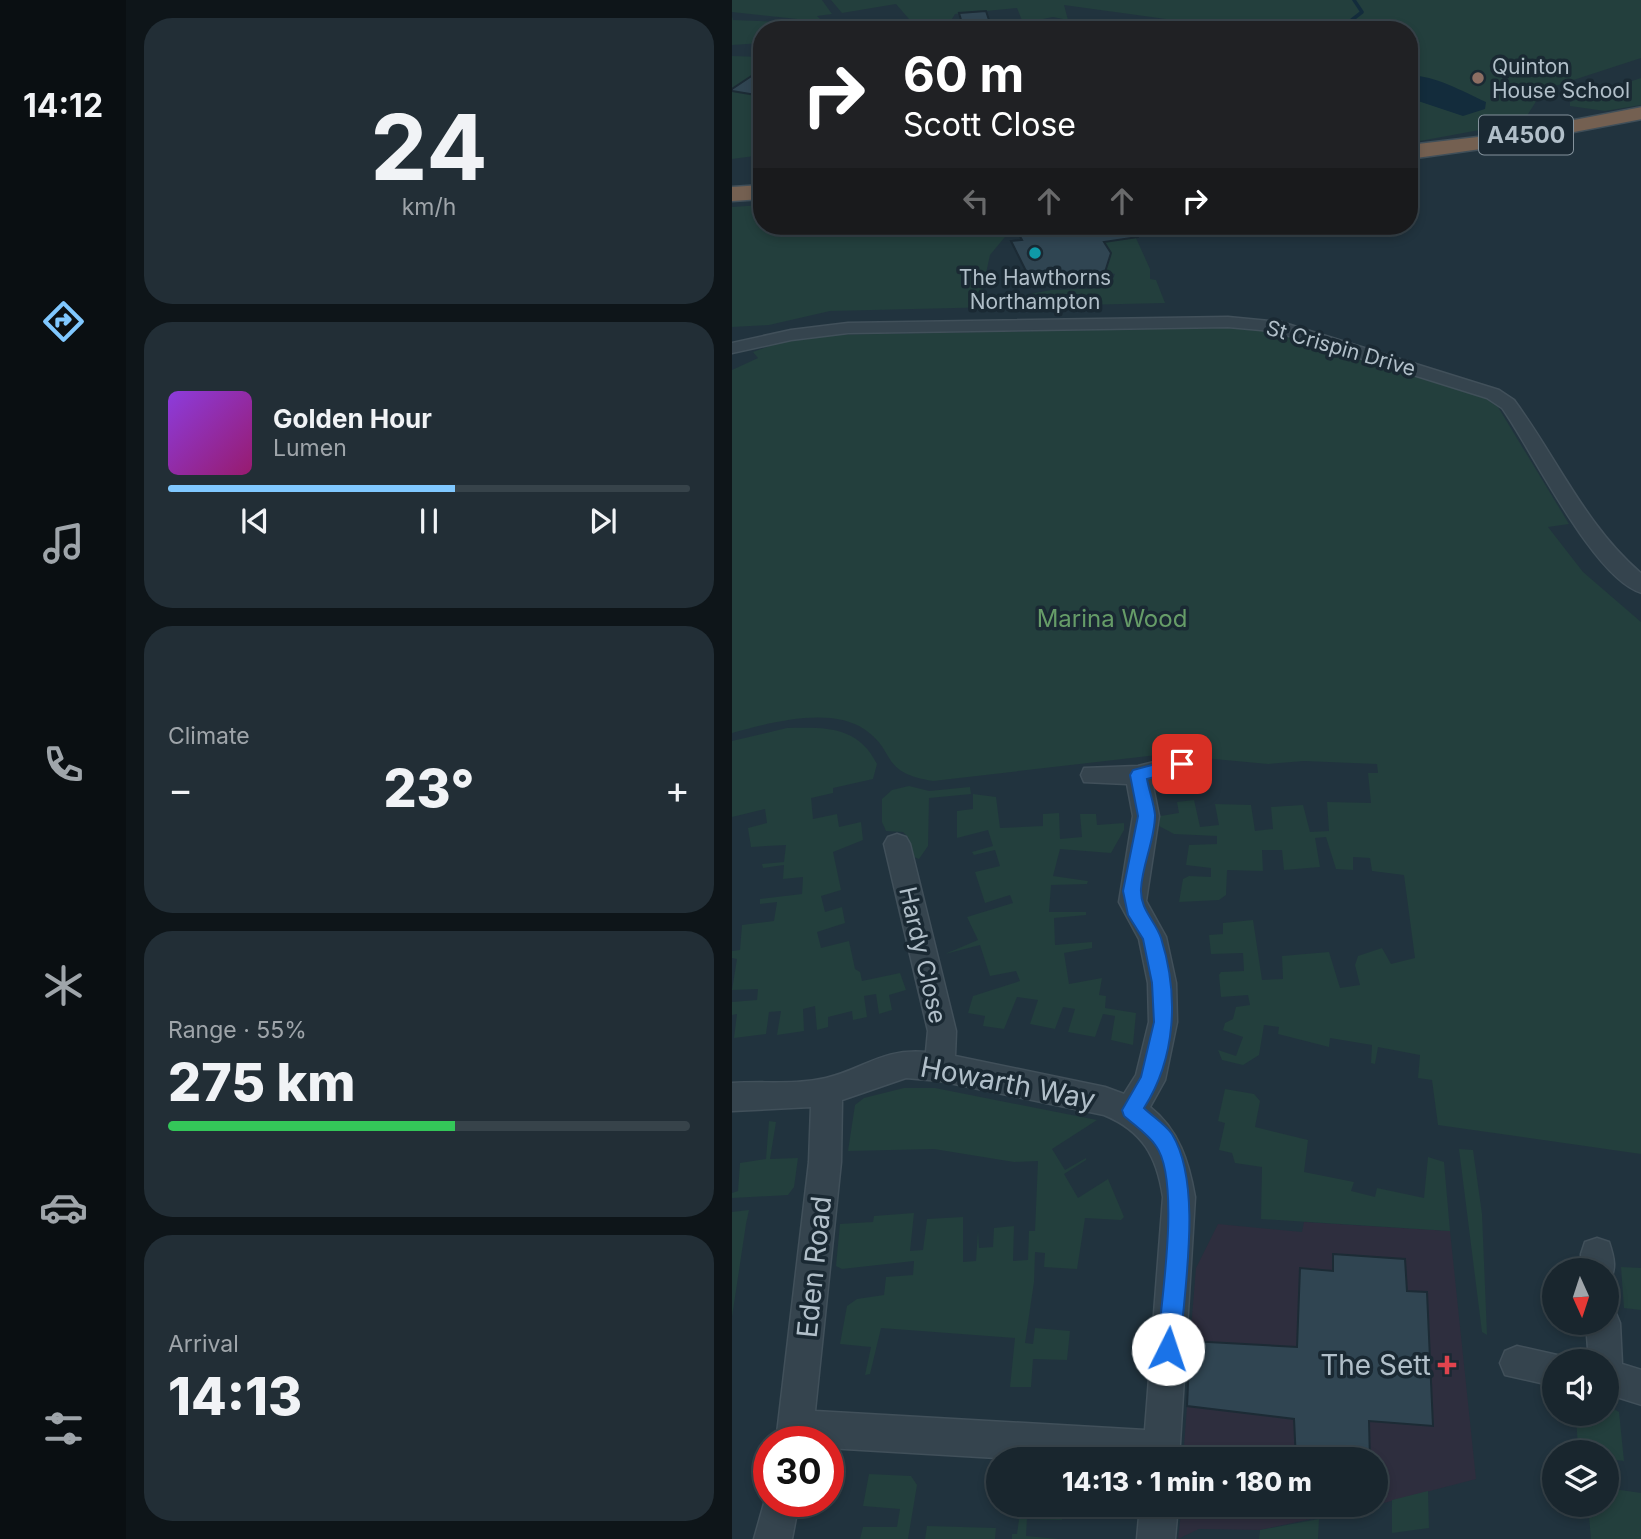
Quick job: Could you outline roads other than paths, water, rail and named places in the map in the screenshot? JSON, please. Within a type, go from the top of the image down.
[{"type":"highway","name":"A4500","points":[[1418,151],[1494,141],[1641,113]]},
{"type":"highway","name":"A4500","points":[[1418,162],[1511,149],[1641,125]]},
{"type":"highway","points":[[732,185],[753,184]]},
{"type":"highway","points":[[732,192],[753,191]]},
{"type":"street","name":"St Crispin Drive","points":[[732,348],[791,335],[848,328],[1228,322],[1275,326],[1493,394],[1508,404],[1596,545],[1618,569],[1641,586]]},
{"type":"street","points":[[1093,775],[1138,775],[1182,764]]},
{"type":"street","points":[[1131,1110],[1150,1080],[1163,1022],[1162,983],[1152,937],[1132,902],[1146,816],[1138,775]]},
{"type":"street","name":"Hardy Close","points":[[897,844],[942,1031],[940,1067]]},
{"type":"street","name":"Howarth Way","points":[[732,1097],[827,1092],[866,1075],[906,1064],[940,1067],[1105,1101],[1131,1110],[1164,1139],[1175,1166],[1179,1197],[1161,1447]]},
{"type":"street","name":"Eden Road","points":[[797,1426],[825,1162],[827,1092]]},
{"type":"street","points":[[1518,1363],[1542,1367]]},
{"type":"street","points":[[1619,1381],[1641,1388]]},
{"type":"street","points":[[844,1437],[1027,1447]]},
{"type":"street","points":[[773,1539],[778,1517]]},
{"type":"street","points":[[1156,1539],[1158,1517]]},
{"type":"waterway","points":[[1350,21],[1362,12],[1354,0]]},
{"type":"place","name":"Quinton House School","points":[[1478,78]]},
{"type":"place","name":"The Hawthorns Northampton","points":[[1035,253]]},
{"type":"place","name":"The Sett","points":[[1447,1365]]},
{"type":"park label","name":"Marina Wood","points":[[1112,618]]}]
